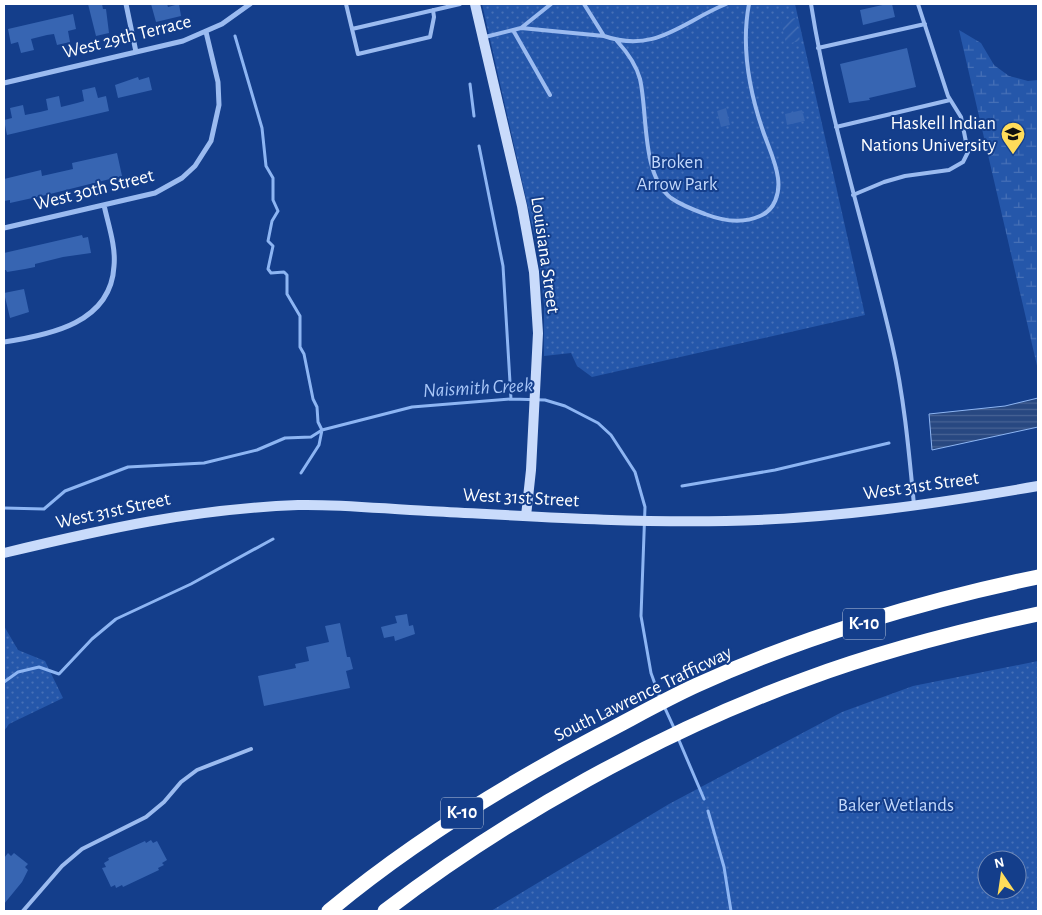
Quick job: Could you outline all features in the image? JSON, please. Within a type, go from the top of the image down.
[{"type":"highway","name":"South Lawrence Trafficway","points":[[329,911],[388,864],[448,822],[518,779],[696,686],[763,659],[884,617],[957,596],[1038,577]]},
{"type":"highway","name":"K-10","points":[[385,911],[490,838],[623,762],[705,720],[757,697],[832,670],[925,642],[1038,614]]},
{"type":"main road","name":"Louisiana Street","points":[[475,4],[531,248],[538,314],[537,366],[526,516]]},
{"type":"main road","name":"West 31st Street","points":[[4,553],[137,522],[205,512],[262,507],[330,506],[595,519],[693,521],[824,516],[914,506],[1038,486]]},
{"type":"street","points":[[126,4],[136,52]]},
{"type":"street","name":"West 29th Terrace","points":[[4,83],[183,41],[206,32],[235,16],[250,4]]},
{"type":"street","name":"West 30th Street","points":[[4,228],[155,193],[170,186],[195,166],[205,152],[215,128],[219,99],[218,82],[206,32]]},
{"type":"street","points":[[4,342],[68,327],[80,321],[100,303],[113,277],[115,265],[114,251],[104,205]]},
{"type":"lane","points":[[346,4],[358,54],[430,37],[434,17],[432,10]]},
{"type":"lane","points":[[352,29],[460,4]]},
{"type":"lane","points":[[521,28],[550,4]]},
{"type":"lane","points":[[584,4],[604,36]]},
{"type":"lane","points":[[483,37],[521,28],[604,36],[630,43],[661,38],[726,4]]},
{"type":"lane","points":[[617,41],[626,50],[639,78],[653,172],[663,190],[671,198],[715,218],[743,221],[755,219],[764,215],[776,200],[778,178],[760,122],[746,56],[749,4]]},
{"type":"lane","points":[[811,4],[818,48],[836,127],[892,344],[914,506]]},
{"type":"lane","points":[[853,196],[884,182],[906,176],[949,170],[963,162],[968,152],[966,134],[961,117],[950,100],[918,4]]},
{"type":"lane","points":[[818,48],[924,24]]},
{"type":"lane","points":[[513,30],[550,95]]},
{"type":"lane","points":[[836,127],[950,100]]},
{"type":"lane","points":[[23,911],[62,866],[82,849],[146,816],[164,802],[182,782],[197,770],[251,749]]},
{"type":"green space","name":"Broken Arrow Park","points":[[482,4],[795,4],[865,315],[592,377],[577,366],[571,353],[544,356],[544,304],[538,251]]},
{"type":"green space","points":[[795,18],[800,41],[786,44],[781,21]]},
{"type":"green space","name":"Haskell Indian Nations University","points":[[959,30],[981,43],[994,65],[1009,76],[1028,81],[1038,80],[1038,370]]},
{"type":"green space","points":[[4,626],[18,650],[45,661],[63,698],[9,724],[4,731]]},
{"type":"green space","name":"Baker Wetlands","points":[[1038,661],[1038,911],[491,911],[669,804],[842,712],[913,686]]},
{"type":"shaded area","points":[[1038,398],[1038,427],[932,450],[929,414],[1005,406]]},
{"type":"building","points":[[88,4],[102,4],[103,9],[106,9],[109,33],[96,36]]},
{"type":"building","points":[[151,4],[167,4],[168,7],[179,4],[181,16],[156,22]]},
{"type":"building","points":[[892,4],[895,17],[863,25],[860,10]]},
{"type":"building","points":[[73,14],[76,29],[68,31],[70,42],[57,45],[54,34],[47,35],[31,39],[34,50],[21,53],[18,42],[11,44],[8,29]]},
{"type":"building","points":[[907,48],[916,87],[869,98],[870,100],[849,103],[840,64]]},
{"type":"building","points":[[138,77],[139,80],[149,77],[152,90],[118,98],[115,85]]},
{"type":"building","points":[[95,87],[98,98],[106,96],[109,111],[7,135],[4,120],[12,118],[10,108],[23,105],[25,115],[40,112],[48,110],[46,99],[59,96],[61,107],[84,101],[82,90]]},
{"type":"building","points":[[726,108],[730,125],[721,127],[717,111]]},
{"type":"building","points":[[802,110],[805,121],[787,125],[785,114]]},
{"type":"building","points":[[117,153],[122,176],[10,203],[10,200],[4,201],[4,179],[41,170],[42,176],[73,169],[72,163]]},
{"type":"building","points":[[82,235],[83,238],[88,237],[91,253],[63,257],[35,264],[35,267],[25,269],[7,272],[4,270],[4,253]]},
{"type":"building","points":[[24,289],[29,312],[10,318],[4,293]]},
{"type":"building","points":[[407,614],[409,626],[413,625],[415,634],[395,641],[394,636],[384,638],[381,627],[397,623],[395,616]]},
{"type":"building","points":[[340,623],[347,657],[350,657],[353,669],[346,671],[350,688],[264,706],[258,676],[296,668],[295,664],[309,661],[306,647],[329,642],[325,626]]},
{"type":"building","points":[[151,840],[153,843],[157,841],[167,860],[162,863],[164,865],[158,868],[159,870],[123,887],[122,885],[116,888],[115,885],[111,887],[102,868],[106,867],[104,863],[109,860],[108,858]]},
{"type":"building","points":[[8,853],[11,856],[14,853],[28,864],[25,867],[28,870],[22,882],[4,904],[4,858]]},
{"type":"waterway","points":[[235,36],[262,128],[266,166],[273,178],[273,200],[278,211],[272,221],[268,241],[273,246],[268,269],[271,273],[284,272],[287,275],[287,294],[300,316],[300,347],[304,354],[313,399],[317,407],[318,422],[322,430],[319,445],[301,473]]},
{"type":"waterway","points":[[470,84],[474,116]]},
{"type":"waterway","points":[[479,146],[503,266],[511,399]]},
{"type":"waterway","name":"Naismith Creek","points":[[4,508],[44,509],[65,491],[128,467],[204,463],[257,450],[285,438],[311,437],[322,430],[412,407],[511,399],[545,400],[565,406],[598,423],[611,435],[635,472],[645,507],[641,616],[651,673],[660,698]]},
{"type":"waterway","points":[[682,486],[775,470],[889,443]]},
{"type":"waterway","points":[[4,682],[18,672],[39,667],[59,674],[92,639],[116,619],[191,584],[273,539]]},
{"type":"waterway","name":"Naismith Creek","points":[[664,706],[675,730]]},
{"type":"waterway","name":"Naismith Creek","points":[[678,738],[704,799]]},
{"type":"waterway","name":"Naismith Creek","points":[[708,811],[724,867],[731,911]]},
{"type":"place","name":"Haskell Indian Nations University","points":[[1013,155]]}]
